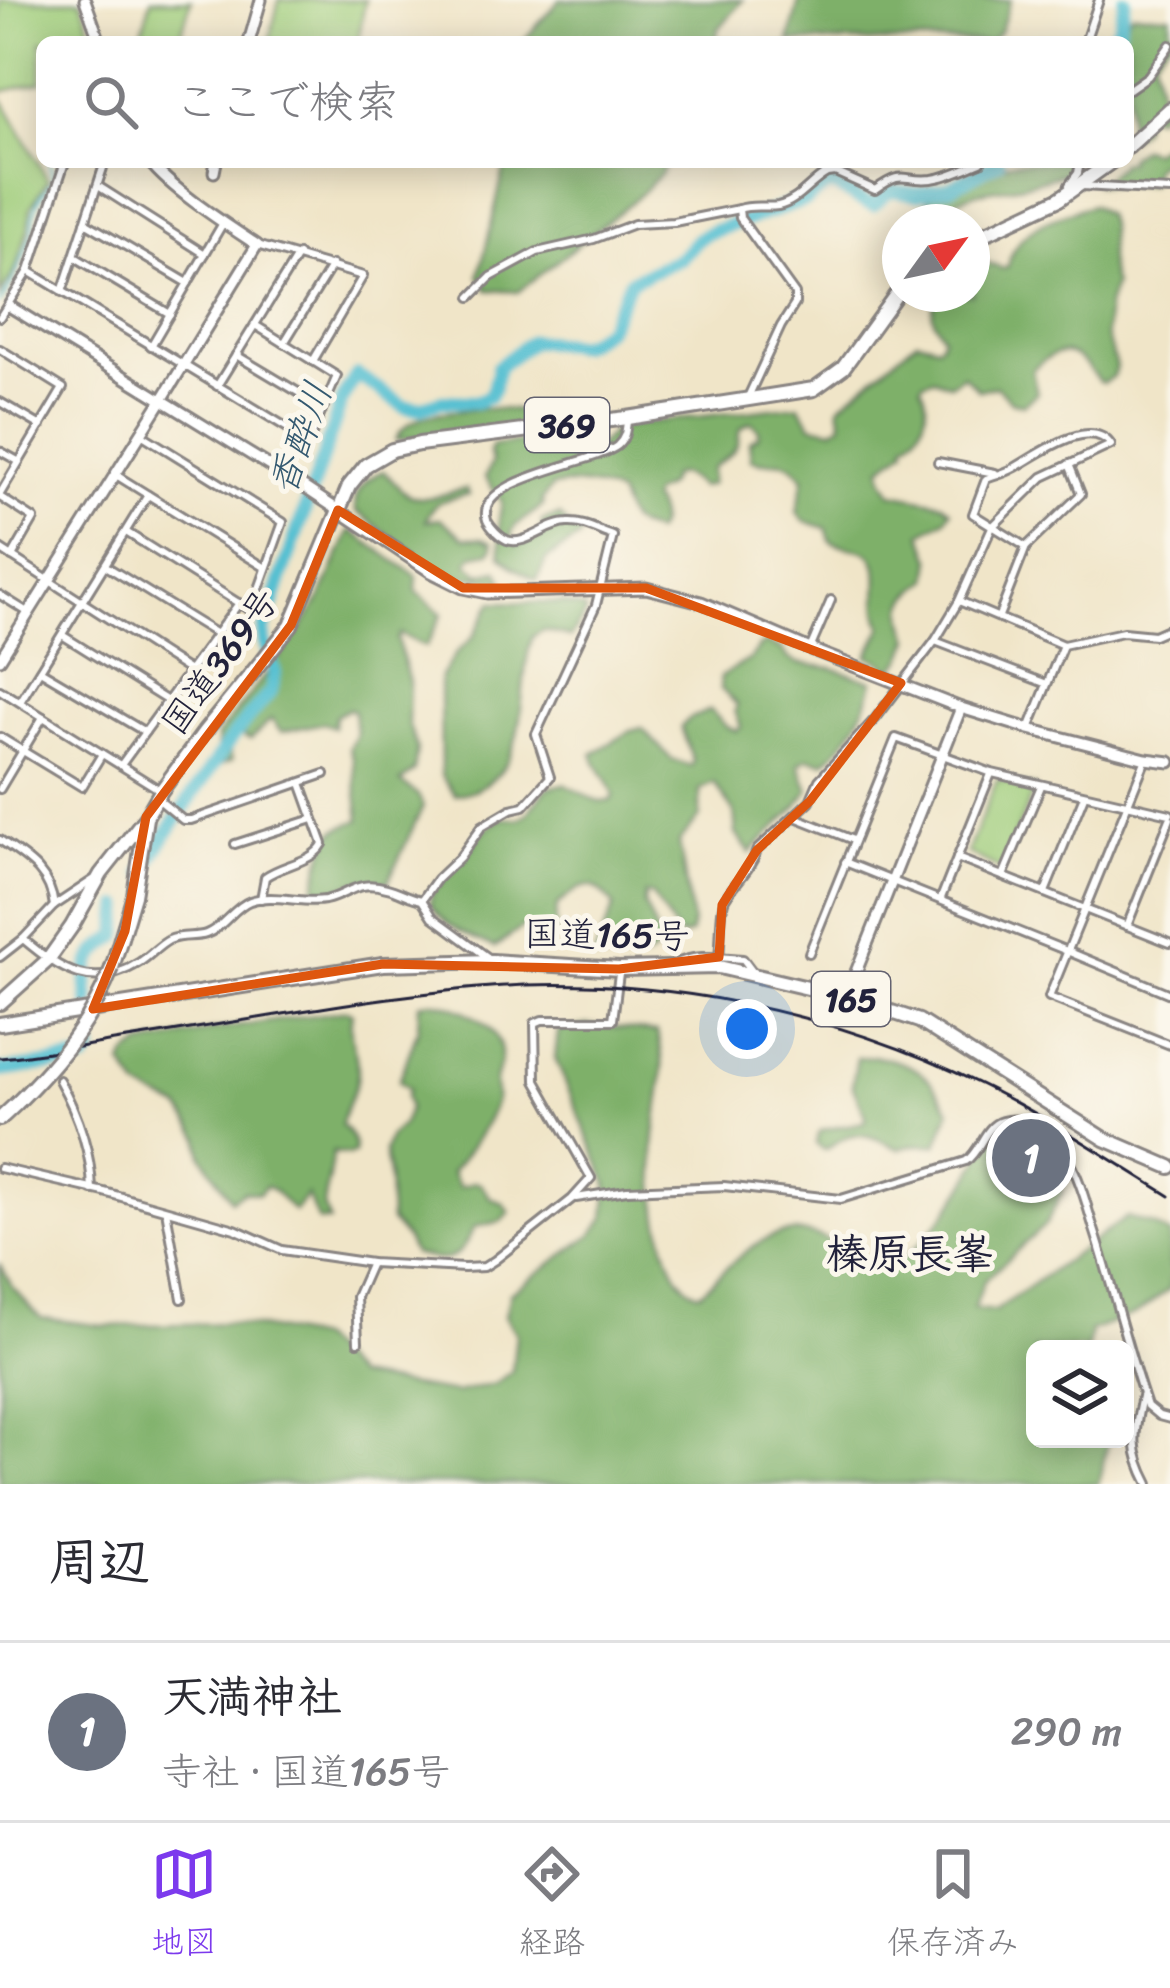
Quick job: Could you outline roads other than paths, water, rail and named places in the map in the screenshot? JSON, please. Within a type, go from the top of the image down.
[{"type":"highway","points":[[1134,142],[1170,109]]},
{"type":"highway","points":[[990,232],[1059,199],[1103,168]]},
{"type":"highway","name":"国道369号","points":[[0,1004],[48,960],[100,874],[290,625],[349,486],[366,465],[392,450],[814,389],[844,368],[884,312]]},
{"type":"highway","name":"369","points":[[0,1119],[57,1063],[104,990],[134,895],[146,817]]},
{"type":"highway","name":"国道165号","points":[[0,1024],[368,966],[492,961],[619,969],[719,967],[846,997],[919,1021],[1053,1117],[1170,1167]]},
{"type":"street","points":[[85,0],[98,36]]},
{"type":"street","points":[[251,36],[261,0]]},
{"type":"street","points":[[1087,36],[1099,0]]},
{"type":"street","points":[[1134,86],[1148,76],[1170,45]]},
{"type":"street","points":[[0,317],[29,271],[63,168]]},
{"type":"street","points":[[62,292],[103,168]]},
{"type":"street","points":[[155,168],[257,244],[363,276],[314,361]]},
{"type":"street","points":[[471,297],[491,278],[537,253],[634,224],[742,217],[752,204],[785,203],[827,173],[835,172],[874,190],[890,178],[928,179],[966,168]]},
{"type":"street","points":[[1059,199],[1079,168]]},
{"type":"street","points":[[98,186],[205,254]]},
{"type":"street","points":[[1078,186],[1170,191]]},
{"type":"street","points":[[742,217],[795,295],[795,304],[746,400]]},
{"type":"street","points":[[86,222],[188,283]]},
{"type":"street","points":[[151,346],[223,223]]},
{"type":"street","points":[[0,659],[3,646],[29,614],[257,244]]},
{"type":"street","points":[[218,386],[298,255]]},
{"type":"street","points":[[74,256],[170,314]]},
{"type":"street","points":[[284,343],[332,265]]},
{"type":"street","points":[[29,271],[309,441],[337,376],[255,325]]},
{"type":"street","points":[[9,306],[463,588],[512,593],[646,588],[700,602],[962,708],[1170,762]]},
{"type":"street","points":[[0,350],[63,388],[0,495],[34,519],[12,556]]},
{"type":"street","points":[[236,355],[322,407]]},
{"type":"street","points":[[0,402],[41,426]]},
{"type":"street","points":[[422,900],[482,826],[524,806],[550,777],[536,734],[596,605],[613,536],[580,523],[563,522],[510,542],[487,520],[488,505],[506,488],[603,455],[621,443],[627,418]]},
{"type":"street","points":[[719,957],[722,905],[757,850],[810,801],[819,780],[876,718],[935,641],[959,602],[992,527],[1043,477],[1111,445],[1106,437],[1084,433],[986,479],[973,514],[992,527],[1026,547]]},
{"type":"street","points":[[126,532],[251,611],[283,522],[141,434]]},
{"type":"street","points":[[0,451],[19,462]]},
{"type":"street","points":[[938,462],[999,473]]},
{"type":"street","points":[[998,616],[1026,547],[1081,494],[1069,464]]},
{"type":"street","points":[[116,475],[266,568]]},
{"type":"street","points":[[20,703],[148,495]]},
{"type":"street","points":[[0,549],[188,670]]},
{"type":"street","points":[[106,566],[216,634]]},
{"type":"street","points":[[0,595],[29,614]]},
{"type":"street","points":[[810,650],[831,601]]},
{"type":"street","points":[[959,602],[1063,645],[1123,632],[1154,635],[1170,628]]},
{"type":"street","points":[[122,765],[239,603]]},
{"type":"street","points":[[62,634],[167,700]]},
{"type":"street","points":[[935,641],[1047,683]]},
{"type":"street","points":[[1030,729],[1063,645]]},
{"type":"street","points":[[40,670],[145,732]]},
{"type":"street","points":[[0,690],[122,765],[183,820],[325,774]]},
{"type":"street","points":[[846,997],[962,708]]},
{"type":"street","points":[[0,789],[43,717]]},
{"type":"street","points":[[0,737],[82,787],[102,754]]},
{"type":"street","points":[[809,953],[896,737],[992,773],[1170,816],[1126,926]]},
{"type":"street","points":[[1146,759],[1049,997],[1170,1045]]},
{"type":"street","points":[[941,898],[992,773]]},
{"type":"street","points":[[261,899],[265,877],[317,854],[323,844],[301,783]]},
{"type":"street","points":[[1003,876],[1042,784]]},
{"type":"street","points":[[1045,892],[1084,794]]},
{"type":"street","points":[[795,817],[854,841]]},
{"type":"street","points":[[235,844],[314,819]]},
{"type":"street","points":[[0,840],[36,865],[48,880],[54,906]]},
{"type":"street","points":[[957,858],[1170,942]]},
{"type":"street","points":[[845,862],[1170,994]]},
{"type":"street","points":[[0,957],[54,906],[100,874]]},
{"type":"street","points":[[23,939],[48,960],[87,977],[119,974],[170,939],[207,934],[246,902],[325,900],[355,886],[387,887],[422,900],[433,917],[492,961]]},
{"type":"street","points":[[668,968],[693,956],[742,959],[757,976]]},
{"type":"street","points":[[0,1168],[235,1229],[281,1250],[371,1264],[484,1267],[572,1199],[590,1178],[536,1081],[535,1023],[613,1021],[619,969]]},
{"type":"street","points":[[59,1081],[79,1118],[92,1190]]},
{"type":"street","points":[[1045,1131],[1053,1117]]},
{"type":"street","points":[[572,1199],[627,1190],[724,1186],[841,1199],[966,1161],[1001,1121],[1045,1131],[1071,1162],[1142,1392],[1151,1411],[1170,1419]]},
{"type":"street","points":[[166,1210],[182,1299]]},
{"type":"street","points":[[358,1342],[356,1297],[371,1264]]},
{"type":"street","points":[[1142,1392],[1133,1442],[1149,1484]]},
{"type":"waterway","name":"香酔川","points":[[1112,36],[1125,0]]},
{"type":"waterway","points":[[0,303],[26,251],[37,204],[54,180],[51,168]]},
{"type":"waterway","name":"香酔川","points":[[144,872],[232,737],[271,691],[275,673],[264,630],[343,397],[357,375],[405,407],[476,402],[489,396],[498,367],[531,341],[580,345],[607,328],[630,281],[681,258],[708,233],[806,200],[828,184],[873,205],[890,190],[917,194],[951,187],[987,168]]},
{"type":"waterway","name":"香酔川","points":[[89,1002],[90,963],[118,936],[121,907]]},
{"type":"waterway","name":"香酔川","points":[[0,1071],[84,1060],[92,1050]]},
{"type":"railway","points":[[0,1058],[478,988],[607,986],[672,992],[800,1017],[923,1058],[1030,1110],[1170,1196]]},
{"type":"place","name":"天満神社","points":[[1031,1158]]},
{"type":"district","name":"榛原長峯","points":[[910,1253]]}]
